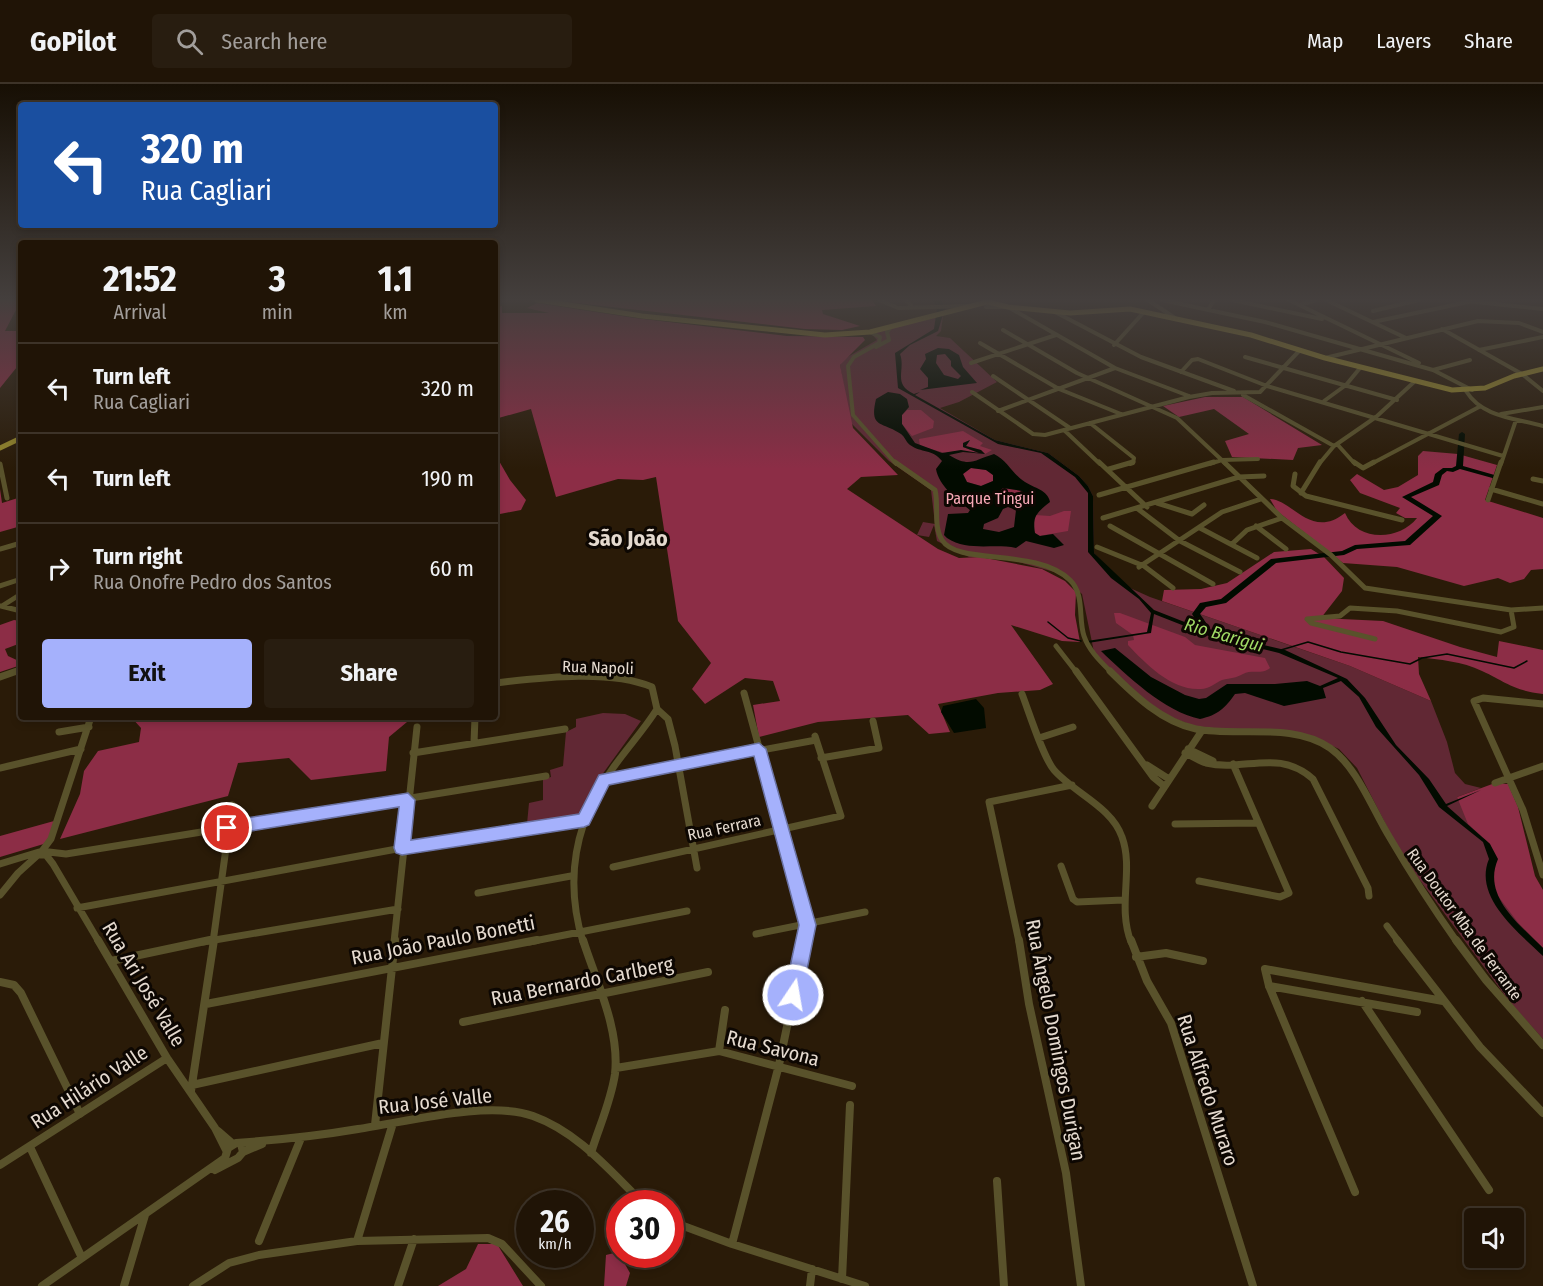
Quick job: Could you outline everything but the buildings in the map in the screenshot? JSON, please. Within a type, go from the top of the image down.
[{"type":"main road","points":[[1319,356],[1414,382],[1466,391],[1492,386],[1521,374],[1543,369]]},
{"type":"main road","points":[[0,448],[18,439]]},
{"type":"street","name":"Rua Doutor Mba de Ferrante","points":[[856,356],[850,361],[847,370],[853,415],[901,469],[935,490],[942,540],[950,547],[967,554],[1027,560],[1058,571],[1067,577],[1079,592],[1082,630],[1092,651],[1149,707],[1175,723],[1201,732],[1296,736],[1312,739],[1336,750],[1346,762],[1397,854],[1428,901],[1502,1002],[1543,1045]]},
{"type":"street","points":[[971,363],[992,356]]},
{"type":"street","points":[[1003,356],[1059,389],[1121,414]]},
{"type":"street","points":[[1049,356],[1088,378],[1153,405],[1190,426],[1261,499],[1331,555],[1365,588],[1511,610],[1543,608]]},
{"type":"street","points":[[1094,356],[1115,368],[1189,397]]},
{"type":"street","points":[[1142,356],[1243,394],[1335,445],[1363,468],[1479,407]]},
{"type":"street","points":[[972,392],[1039,436],[1189,397],[1212,393],[1260,392],[1294,356]]},
{"type":"street","points":[[1325,358],[1332,356]]},
{"type":"street","points":[[1388,356],[1433,370],[1470,360]]},
{"type":"street","points":[[1405,356],[1473,390]]},
{"type":"street","points":[[1490,356],[1521,374],[1543,391]]},
{"type":"street","points":[[1245,357],[1397,400]]},
{"type":"street","points":[[1181,372],[1192,360],[1197,359],[1267,386],[1324,401],[1503,456]]},
{"type":"street","points":[[999,411],[1115,368]]},
{"type":"street","points":[[1324,401],[1346,385],[1360,368]]},
{"type":"street","points":[[993,376],[1071,428]]},
{"type":"street","points":[[1301,493],[1317,466],[1335,445],[1376,417],[1414,382]]},
{"type":"street","points":[[1466,391],[1479,407],[1497,415],[1543,426]]},
{"type":"street","points":[[1497,415],[1543,407]]},
{"type":"street","points":[[1488,500],[1516,420]]},
{"type":"street","points":[[1090,423],[1134,461],[1109,469]]},
{"type":"street","points":[[1064,430],[1109,469],[1147,507]]},
{"type":"street","points":[[1099,495],[1222,460],[1258,459]]},
{"type":"street","points":[[0,464],[8,498]]},
{"type":"street","points":[[1295,474],[1293,486],[1301,493],[1402,520]]},
{"type":"street","points":[[1103,518],[1147,507],[1239,477],[1264,476]]},
{"type":"street","points":[[1533,479],[1543,482]]},
{"type":"street","points":[[1491,489],[1543,504]]},
{"type":"street","points":[[1141,567],[1222,512],[1261,499]]},
{"type":"street","points":[[1157,503],[1192,514],[1204,505]]},
{"type":"street","points":[[1138,509],[1180,541],[1239,572]]},
{"type":"street","points":[[1232,544],[1256,526],[1282,518]]},
{"type":"street","points":[[1110,526],[1213,584]]},
{"type":"street","points":[[1256,526],[1286,549]]},
{"type":"street","points":[[1200,528],[1257,558]]},
{"type":"street","points":[[0,549],[18,544]]},
{"type":"street","points":[[1097,547],[1141,567],[1173,588]]},
{"type":"street","points":[[0,586],[18,580]]},
{"type":"street","points":[[1,606],[18,596]]},
{"type":"street","points":[[1,606],[18,610]]},
{"type":"street","points":[[1375,639],[1311,623],[1307,620],[1311,617],[1340,616],[1350,608],[1397,610],[1501,632],[1512,630],[1515,625],[1516,620],[1511,610]]},
{"type":"street","points":[[1056,646],[1147,765],[1153,777],[1166,783]]},
{"type":"street","points":[[0,677],[18,671]]},
{"type":"street","name":"Rua Napoli","points":[[498,683],[588,678],[641,682],[652,687],[657,708],[668,719],[697,868]]},
{"type":"street","points":[[732,1244],[779,1065],[808,925],[744,693]]},
{"type":"street","name":"Rua Alfredo Muraro","points":[[1022,694],[1053,769],[1111,819],[1122,836],[1127,859],[1123,900],[1126,924],[1136,957],[1171,1023],[1253,1286]]},
{"type":"street","points":[[1543,704],[1484,698],[1474,702],[1510,778],[1538,852],[1543,875]]},
{"type":"street","points":[[591,1153],[616,1068],[610,1025],[581,932],[571,876],[575,849],[584,820],[604,779],[657,708]]},
{"type":"street","points":[[44,852],[90,720]]},
{"type":"street","points":[[474,743],[476,720]]},
{"type":"street","points":[[604,779],[815,738],[821,759],[879,748],[873,721]]},
{"type":"street","points":[[375,1125],[398,909],[402,848],[417,726]]},
{"type":"street","points":[[60,732],[89,727]]},
{"type":"street","points":[[1039,738],[1073,727]]},
{"type":"street","points":[[413,753],[564,729]]},
{"type":"street","points":[[1152,806],[1186,751],[1201,732]]},
{"type":"street","points":[[0,768],[81,749]]},
{"type":"street","points":[[1186,751],[1216,763],[1286,762],[1305,770],[1313,779],[1363,878],[1369,896]]},
{"type":"street","name":"Rua Ferrara","points":[[613,867],[693,847],[841,816],[821,759]]},
{"type":"street","points":[[1199,881],[1287,896],[1289,893],[1233,764]]},
{"type":"street","points":[[1495,783],[1543,765]]},
{"type":"street","points":[[0,864],[44,852],[66,854],[546,777]]},
{"type":"street","name":"Rua Ângelo Domingos Durigan","points":[[1072,785],[989,802],[1018,935],[1029,1004],[1068,1181],[1081,1286]]},
{"type":"street","points":[[232,805],[227,828],[206,1004],[191,1088],[383,1043]]},
{"type":"street","points":[[77,908],[402,848],[584,820]]},
{"type":"street","points":[[1175,824],[1258,823]]},
{"type":"street","name":"Rua Ari José Valle","points":[[44,852],[167,1058],[191,1088],[215,1128],[233,1152]]},
{"type":"street","points":[[53,864],[66,854]]},
{"type":"street","points":[[0,895],[30,857]]},
{"type":"street","points":[[1061,866],[1072,898],[1077,902],[1123,900]]},
{"type":"street","points":[[478,893],[571,876]]},
{"type":"street","points":[[111,961],[215,939],[398,909]]},
{"type":"street","name":"Rua João Paulo Bonetti","points":[[206,1004],[391,966],[687,911]]},
{"type":"street","points":[[756,934],[865,912]]},
{"type":"street","points":[[1387,926],[1443,1001],[1512,1083],[1543,1113]]},
{"type":"street","points":[[1136,957],[1166,953],[1203,961]]},
{"type":"street","points":[[1355,1192],[1269,986],[1265,969],[1443,1001]]},
{"type":"street","name":"Rua Bernardo Carlberg","points":[[463,1022],[708,972]]},
{"type":"street","points":[[0,982],[14,986],[21,993],[80,1114]]},
{"type":"street","points":[[1269,986],[1417,1012]]},
{"type":"street","points":[[1362,1001],[1489,1190]]},
{"type":"street","points":[[719,1050],[725,1010]]},
{"type":"street","name":"Rua Savona","points":[[616,1068],[719,1050],[852,1086]]},
{"type":"street","name":"Rua Hilário Valle","points":[[0,1165],[167,1058]]},
{"type":"street","points":[[842,1278],[850,1106]]},
{"type":"street","name":"Rua José Valle","points":[[42,1286],[201,1177],[233,1152],[272,1141],[375,1125],[501,1111],[533,1116],[554,1126],[591,1153],[629,1190]]},
{"type":"street","points":[[357,1241],[393,1123]]},
{"type":"street","points":[[259,1241],[301,1138]]},
{"type":"street","points":[[30,1147],[82,1258]]},
{"type":"street","points":[[997,1181],[1004,1286]]},
{"type":"street","points":[[124,1286],[145,1214]]},
{"type":"street","points":[[684,1226],[732,1244],[866,1286]]},
{"type":"street","points":[[193,1286],[243,1258],[357,1241],[488,1238],[502,1244],[541,1286]]},
{"type":"street","points":[[398,1286],[414,1239]]},
{"type":"street","points":[[810,1286],[812,1269]]},
{"type":"green space","name":"Parque Tingui","points":[[849,356],[969,356],[997,382],[959,402],[940,408],[995,440],[1048,453],[1079,476],[1093,496],[1094,553],[1130,588],[1350,666],[1431,701],[1447,742],[1455,773],[1465,784],[1481,788],[1457,797],[1483,837],[1519,924],[1543,948],[1543,1039],[1509,1001],[1402,856],[1357,768],[1339,749],[1309,735],[1202,729],[1160,713],[1127,686],[1094,652],[1082,594],[1058,573],[1001,557],[969,557],[937,541],[934,525],[929,537],[917,535],[923,522],[935,524],[931,490],[889,461],[850,422],[840,365]]},
{"type":"green space","points":[[603,713],[625,714],[641,721],[591,790],[579,817],[527,824],[529,803],[543,800],[543,779],[551,777],[550,770],[563,766],[566,732],[576,727],[576,719]]},
{"type":"shaded area","points":[[0,356],[18,356],[18,366],[0,388]]},
{"type":"shaded area","points":[[498,356],[849,356],[840,365],[853,428],[898,475],[861,477],[847,489],[938,549],[959,558],[980,557],[1042,569],[1065,581],[1076,592],[1075,615],[1080,642],[1062,641],[1011,625],[1053,684],[1040,690],[998,693],[938,704],[950,732],[929,734],[908,715],[818,722],[759,737],[753,705],[780,701],[773,681],[745,678],[705,704],[692,689],[711,663],[678,621],[656,477],[643,480],[618,479],[556,497],[531,409],[498,418]]},
{"type":"shaded area","points":[[895,356],[900,356],[901,381],[907,390],[914,394],[920,392],[915,395],[995,440],[1048,453],[1079,476],[1093,496],[1094,553],[1154,610],[1210,632],[1285,650],[1347,679],[1365,698],[1396,745],[1429,779],[1446,804],[1481,790],[1447,806],[1490,844],[1498,859],[1494,872],[1499,897],[1514,919],[1543,948],[1543,956],[1511,925],[1492,900],[1487,887],[1486,873],[1489,859],[1483,842],[1439,807],[1419,775],[1376,727],[1359,697],[1341,681],[1323,688],[1326,698],[1284,706],[1245,693],[1235,694],[1220,710],[1200,719],[1173,709],[1160,701],[1101,651],[1115,648],[1151,677],[1185,695],[1199,699],[1206,698],[1227,684],[1307,681],[1320,686],[1338,678],[1279,653],[1210,636],[1154,614],[1151,633],[1088,643],[1087,641],[1147,632],[1151,613],[1139,599],[1111,578],[1088,552],[1088,493],[1075,477],[1041,453],[998,444],[898,388]]},
{"type":"shaded area","points":[[925,356],[937,356],[936,363],[944,375],[958,379],[961,376],[951,366],[951,361],[947,356],[959,356],[963,367],[977,383],[920,390],[928,387],[928,378],[920,369]]},
{"type":"shaded area","points":[[888,392],[900,394],[907,399],[909,407],[902,415],[902,424],[915,443],[942,453],[961,450],[979,453],[963,447],[963,443],[970,440],[966,446],[981,450],[985,454],[963,452],[949,455],[967,462],[994,454],[999,457],[1021,479],[1044,492],[1049,498],[1050,502],[1039,511],[1035,518],[1035,533],[1040,536],[1053,534],[1064,545],[1054,548],[1026,541],[1016,548],[972,546],[947,538],[944,535],[948,514],[968,513],[970,510],[949,492],[941,481],[936,469],[942,461],[938,457],[914,447],[901,434],[876,420],[874,409],[876,399]],"holes":[[[971,468],[986,470],[993,475],[993,481],[981,486],[967,482],[963,474]],[[1003,488],[1022,491],[1027,499],[1018,505],[1003,503],[996,494]],[[1008,507],[1016,510],[1014,527],[999,532],[983,529],[984,524],[998,518],[1003,509]]]},
{"type":"shaded area","points":[[1205,397],[1243,397],[1322,445],[1298,448],[1293,460],[1232,457],[1225,441],[1249,434],[1214,409],[1179,417],[1163,406]]},
{"type":"shaded area","points":[[907,410],[921,410],[934,421],[933,428],[912,436],[902,424],[902,415]]},
{"type":"shaded area","points":[[963,431],[983,443],[980,446],[992,450],[985,454],[981,450],[966,446],[970,440],[963,443],[963,447],[979,453],[957,451],[945,453],[920,446],[919,439]]},
{"type":"shaded area","points":[[1423,451],[1458,454],[1497,465],[1485,500],[1543,518],[1543,569],[1531,570],[1524,579],[1510,583],[1498,578],[1464,586],[1397,567],[1343,563],[1277,511],[1270,499],[1287,505],[1312,521],[1333,520],[1345,513],[1359,529],[1368,533],[1379,535],[1400,531],[1417,518],[1405,518],[1396,513],[1400,508],[1360,493],[1350,480],[1357,474],[1384,490],[1398,487],[1418,475],[1418,456]]},
{"type":"shaded area","points":[[498,459],[510,480],[526,500],[521,510],[498,514]]},
{"type":"shaded area","points":[[971,468],[986,470],[993,475],[993,481],[981,486],[967,482],[963,474]]},
{"type":"shaded area","points":[[1003,488],[1022,491],[1027,499],[1018,505],[1003,503],[996,494]]},
{"type":"shaded area","points":[[0,489],[2,503],[18,498],[18,527],[0,532]]},
{"type":"shaded area","points":[[1071,511],[1068,531],[1039,536],[1035,533],[1035,515],[1050,516]]},
{"type":"shaded area","points":[[1311,549],[1324,557],[1344,578],[1342,591],[1321,618],[1383,621],[1497,657],[1499,641],[1543,650],[1543,694],[1517,688],[1467,665],[1418,657],[1419,674],[1431,701],[1350,666],[1162,601],[1164,590],[1201,589],[1227,583],[1274,552]]},
{"type":"shaded area","points":[[1114,613],[1120,613],[1185,637],[1195,645],[1265,658],[1270,668],[1222,680],[1204,689],[1180,686],[1160,675],[1128,645],[1128,641],[1134,640],[1133,635],[1116,623]]},
{"type":"shaded area","points":[[18,621],[18,644],[5,649],[8,656],[18,661],[18,666],[0,672],[0,625]]},
{"type":"shaded area","points":[[976,699],[984,708],[986,728],[954,733],[941,712],[943,706]]},
{"type":"shaded area","points":[[134,720],[409,720],[389,737],[386,771],[311,780],[289,758],[238,763],[228,796],[60,839],[80,794],[84,771],[98,751],[139,742],[141,728]]},
{"type":"shaded area","points":[[1495,783],[1508,784],[1518,807],[1535,876],[1543,890],[1543,948],[1519,924],[1495,892],[1490,844],[1468,824],[1457,797]]},
{"type":"shaded area","points":[[54,821],[47,843],[0,857],[0,836]]},
{"type":"shaded area","points":[[478,1244],[497,1244],[523,1286],[438,1286],[466,1269]]},
{"type":"shaded area","points":[[606,1255],[606,1268],[627,1268],[630,1273],[626,1286],[604,1286]]},
{"type":"waterway","points":[[1459,467],[1462,434]]},
{"type":"waterway","name":"Rio Barigui","points":[[1209,633],[1196,614],[1203,605],[1223,601],[1274,561],[1344,553],[1355,547],[1407,543],[1438,516],[1406,497],[1436,483],[1439,474],[1445,469],[1453,470],[1459,467]]},
{"type":"waterway","points":[[1459,467],[1496,477]]},
{"type":"waterway","points":[[1048,622],[1068,638],[1081,641]]},
{"type":"waterway","points":[[1281,650],[1308,642],[1341,652],[1410,664],[1422,658],[1447,654],[1514,668],[1527,661]]},
{"type":"district","name":"São João","points":[[628,538]]},
{"type":"route","points":[[227,828],[408,800],[402,848],[584,820],[604,779],[759,749],[808,925],[793,995]]}]
